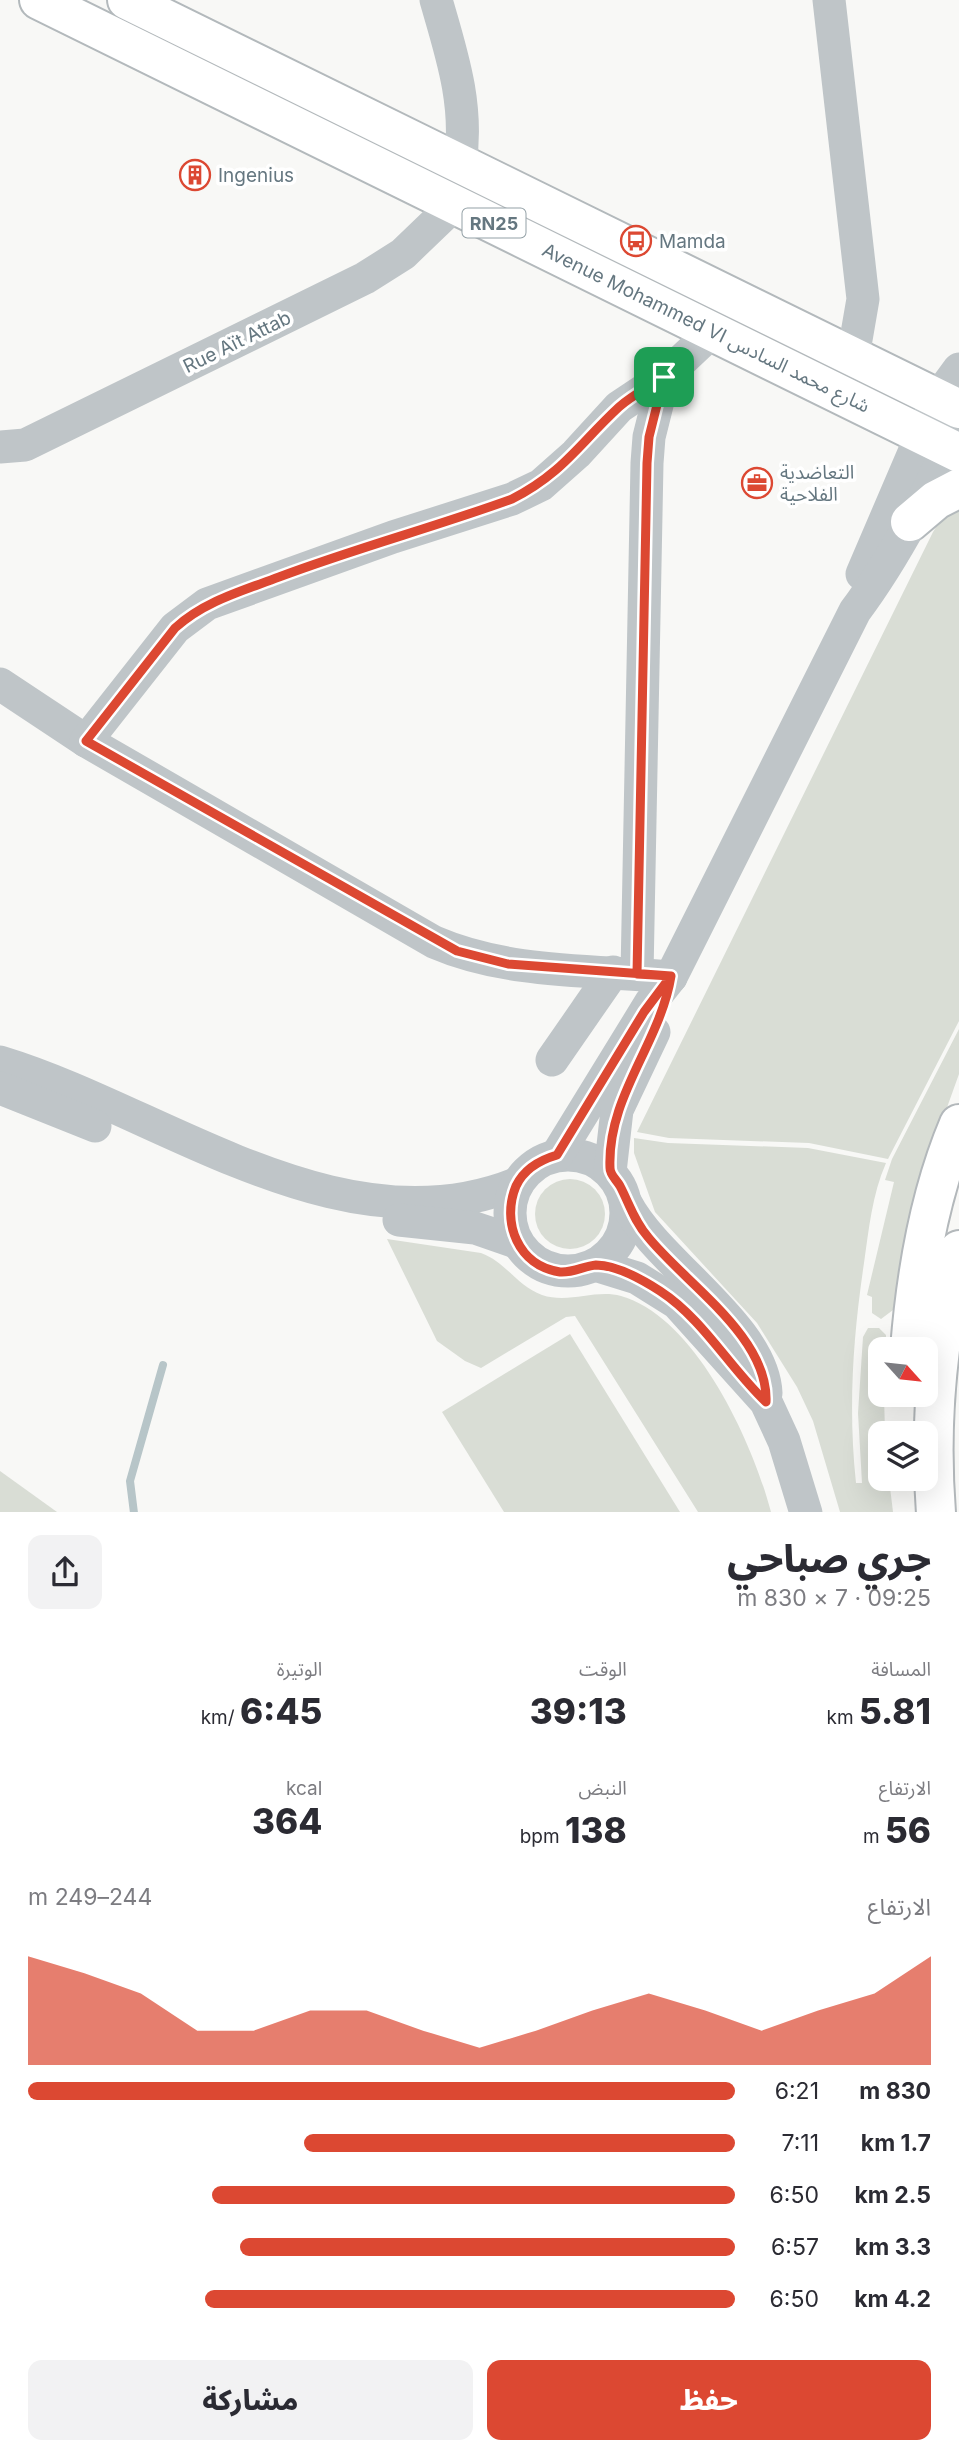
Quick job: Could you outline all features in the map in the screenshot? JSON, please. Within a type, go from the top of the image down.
[{"type":"main road","name":"Avenue Mohammed VI شارع محمد السادس","points":[[39,0],[943,445]]},
{"type":"main road","name":"Avenue Mohammed VI شارع محمد السادس","points":[[127,0],[853,357],[952,392]]},
{"type":"main road","points":[[910,522],[936,500],[959,488]]},
{"type":"main road","points":[[912,1337],[924,1240],[938,1183],[959,1124]]},
{"type":"main road","points":[[932,1495],[935,1387],[941,1334],[959,1250]]},
{"type":"street","points":[[436,0],[463,109],[460,163]]},
{"type":"street","points":[[829,0],[863,299],[853,357]]},
{"type":"street","name":"Rue Aït Attab","points":[[0,447],[25,445],[365,278],[403,254],[455,204]]},
{"type":"street","points":[[86,741],[175,628],[190,615],[207,604],[302,568],[512,499],[541,485],[576,454],[619,407],[664,377],[714,330]]},
{"type":"street","points":[[552,1060],[625,973],[647,463],[649,437],[664,377]]},
{"type":"street","points":[[557,1155],[644,1012],[671,976],[855,611],[882,573],[910,522],[951,421],[952,392]]},
{"type":"street","points":[[855,611],[869,554],[943,445]]},
{"type":"street","points":[[0,684],[86,741],[457,951],[508,964],[671,976]]},
{"type":"street","points":[[610,1172],[617,1110],[661,1019],[671,976]]},
{"type":"street","points":[[0,1062],[247,1165],[329,1190],[371,1198],[434,1202],[477,1196],[517,1183]]},
{"type":"street","points":[[0,1088],[240,1187],[284,1201],[329,1212],[475,1228],[516,1242]]},
{"type":"street","points":[[626,1203],[626,1221],[620,1239],[610,1254],[595,1265],[578,1271],[560,1272],[542,1266],[528,1256],[516,1242],[510,1223],[510,1202],[517,1183],[534,1165],[557,1155],[591,1159],[610,1172],[649,1239],[717,1307],[746,1345],[764,1377],[766,1402]]},
{"type":"street","points":[[595,1265],[638,1278],[677,1303],[766,1402],[784,1441],[806,1512]]},
{"type":"shaded area","points":[[959,507],[959,1021],[888,1159],[809,1143],[669,1138],[637,1132],[933,532],[940,521]]},
{"type":"shaded area","points":[[959,1029],[959,1074],[911,1208],[893,1310],[881,1319],[872,1313],[872,1297],[867,1295],[894,1182],[885,1180],[892,1159]]},
{"type":"shaded area","points":[[634,1138],[668,1143],[808,1148],[886,1163],[877,1187],[860,1291],[853,1373],[852,1427],[856,1483],[862,1483],[858,1413],[863,1337],[868,1328],[879,1328],[886,1337],[868,1337],[868,1407],[884,1407],[885,1421],[868,1421],[868,1491],[890,1491],[893,1512],[840,1512],[813,1421],[797,1387],[757,1323],[655,1212],[634,1153]]},
{"type":"shaded area","points":[[570,1179],[595,1189],[605,1214],[595,1239],[570,1249],[545,1239],[535,1214],[545,1189]]},
{"type":"shaded area","points":[[387,1239],[481,1253],[498,1262],[525,1286],[542,1295],[562,1298],[611,1294],[648,1308],[674,1329],[697,1355],[717,1386],[751,1452],[771,1512],[698,1512],[575,1316],[566,1317],[481,1368],[465,1361],[437,1341]]},
{"type":"shaded area","points":[[570,1334],[680,1512],[504,1512],[442,1412]]},
{"type":"shaded area","points":[[0,1471],[57,1512],[0,1512]]},
{"type":"waterway","points":[[134,1512],[130,1481],[163,1365]]},
{"type":"place","name":"Ingenius","points":[[195,175]]},
{"type":"place","name":"Mamda","points":[[636,241]]},
{"type":"place","name":"التعاضدية الفلاحية","points":[[757,483]]},
{"type":"route","points":[[664,377],[619,407],[562,468],[541,485],[476,512],[302,568],[207,604],[175,628],[86,741],[434,942],[486,960],[508,964],[671,976],[661,1019],[617,1110],[610,1149],[610,1172],[620,1186],[632,1215],[649,1239],[717,1307],[746,1345],[764,1377],[766,1402],[677,1303],[638,1278],[617,1270],[595,1265],[578,1271],[560,1272],[542,1266],[528,1256],[516,1242],[510,1223],[510,1202],[517,1183],[534,1165],[557,1155],[644,1012],[671,976],[637,974],[638,815],[647,463],[649,437],[664,377]]}]
